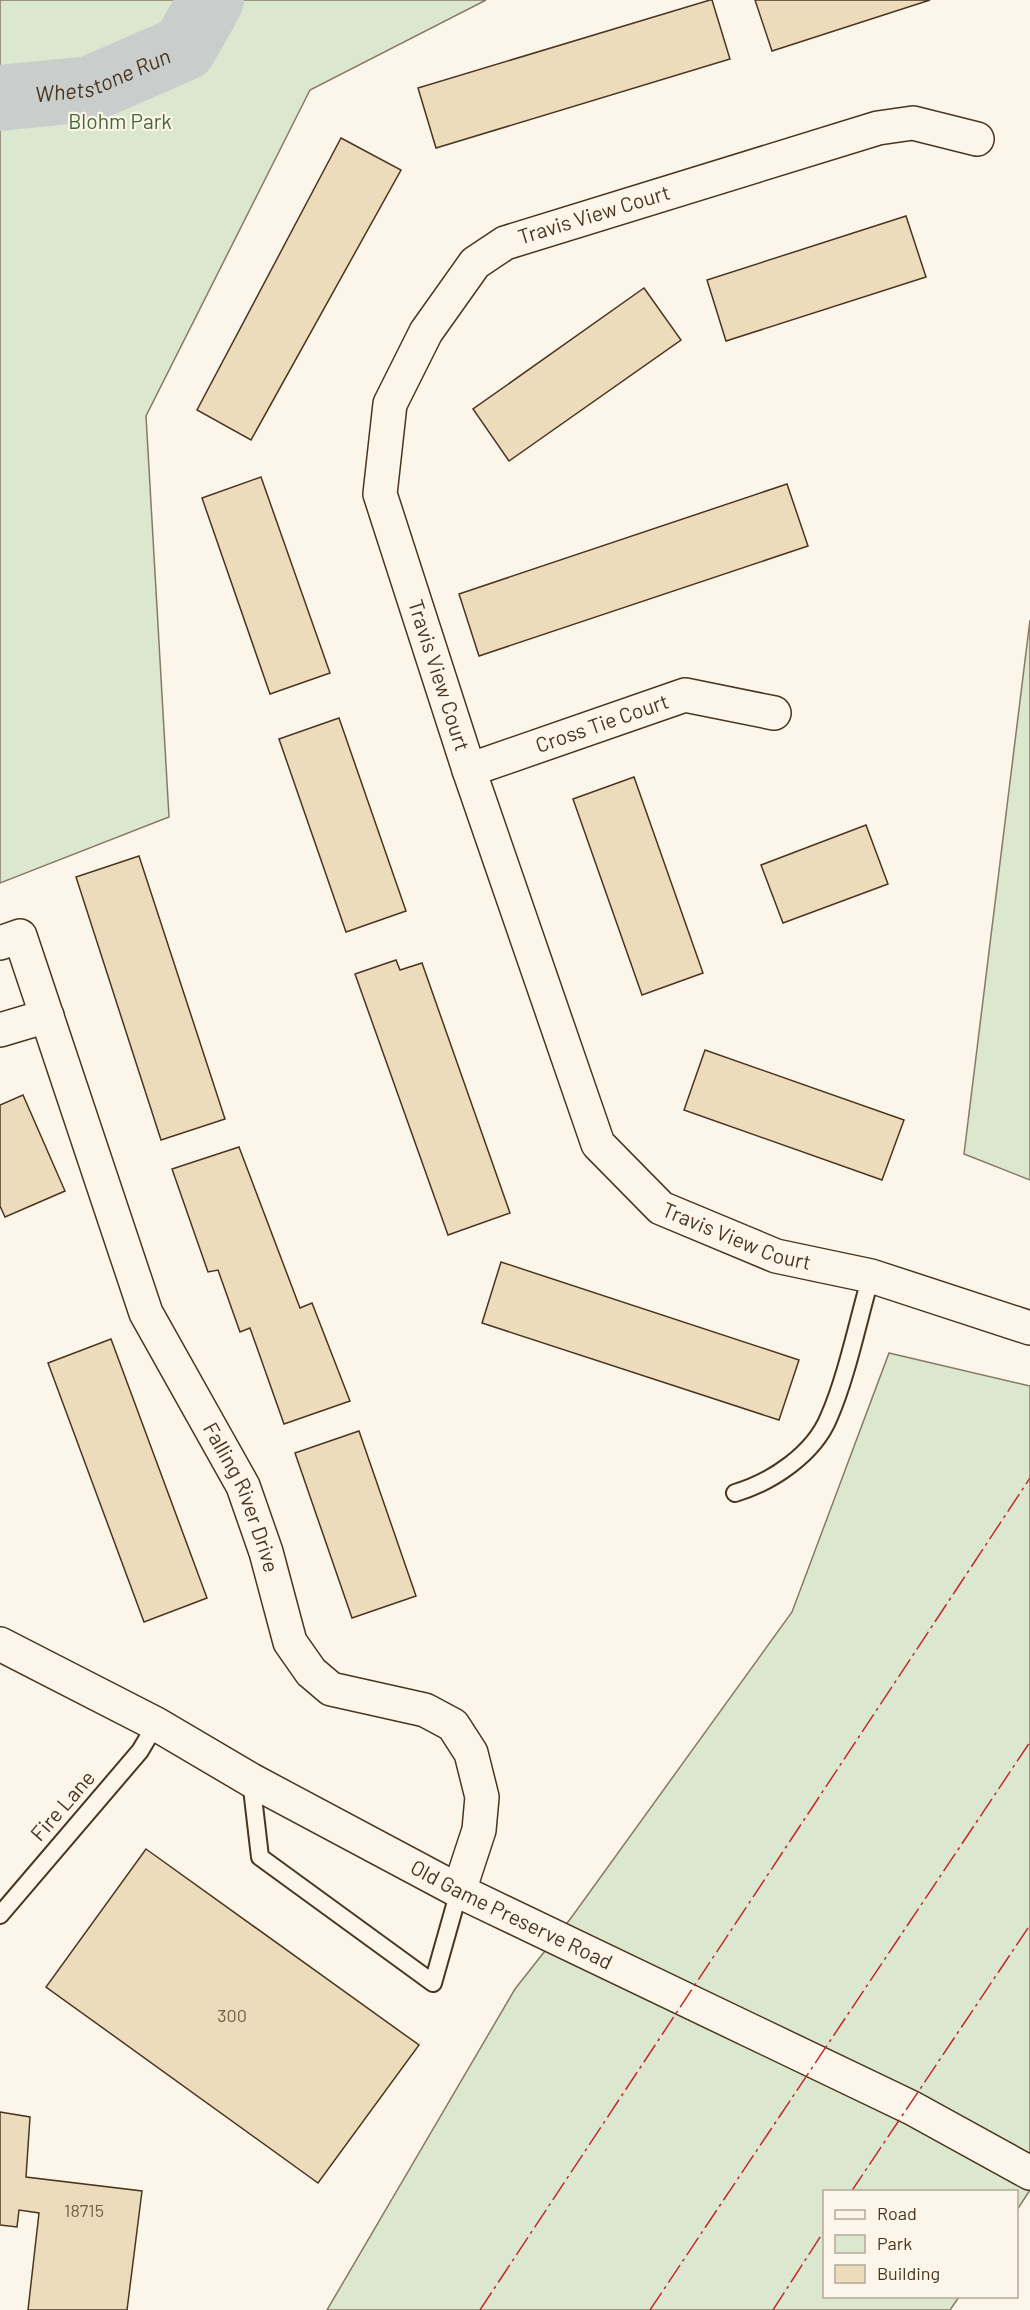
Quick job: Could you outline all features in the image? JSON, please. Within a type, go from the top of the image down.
[{"type":"street","name":"Travis View Court","points":[[977,139],[913,123],[878,128],[505,243],[474,263],[426,332],[390,404],[380,494],[469,770],[598,1144],[661,1208],[776,1256],[871,1276],[1030,1328]]},
{"type":"street","name":"Cross Tie Court","points":[[469,770],[685,695],[774,713]]},
{"type":"street","name":"Falling River Drive","points":[[0,943],[20,936],[146,1313],[243,1486],[266,1552],[290,1642],[311,1672],[331,1689],[425,1710],[453,1725],[471,1753],[482,1797],[478,1830],[459,1891]]},
{"type":"street","points":[[0,1030],[47,1016]]},
{"type":"street","name":"Old Game Preserve Road","points":[[0,1644],[156,1724],[250,1780],[459,1891],[912,2108],[1030,2173]]},
{"type":"lane","points":[[735,1493],[755,1487],[789,1466],[813,1444],[829,1419],[871,1276]]},
{"type":"lane","name":"Fire Lane","points":[[0,1915],[140,1751],[156,1724]]},
{"type":"lane","points":[[250,1780],[260,1857],[433,1983],[459,1891]]},
{"type":"green space","name":"Blohm Park","points":[[0,0],[486,0],[310,90],[146,416],[169,817],[0,883]]},
{"type":"green space","points":[[1030,620],[1030,1180],[964,1154]]},
{"type":"green space","points":[[889,1353],[1030,1386],[1030,2190],[1018,2208],[1018,2190],[823,2190],[823,2298],[958,2298],[950,2310],[327,2310],[515,1989],[571,1918],[792,1612]]},
{"type":"building","points":[[712,0],[730,59],[436,148],[418,88]]},
{"type":"building","points":[[755,0],[930,0],[772,51]]},
{"type":"building","points":[[341,138],[401,170],[251,440],[197,410]]},
{"type":"building","points":[[906,216],[926,277],[726,341],[707,280]]},
{"type":"building","points":[[644,288],[681,340],[509,461],[473,409]]},
{"type":"building","points":[[261,477],[330,673],[270,694],[202,498]]},
{"type":"building","points":[[787,484],[808,546],[479,656],[459,594]]},
{"type":"building","points":[[339,718],[406,911],[346,932],[279,739]]},
{"type":"building","points":[[634,777],[703,973],[642,995],[573,799]]},
{"type":"building","points":[[866,825],[888,884],[783,923],[761,865]]},
{"type":"building","points":[[139,856],[225,1119],[161,1140],[76,877]]},
{"type":"building","points":[[396,960],[400,970],[422,963],[510,1213],[448,1235],[355,974]]},
{"type":"building","points":[[705,1050],[904,1120],[882,1180],[684,1110]]},
{"type":"building","points":[[23,1095],[65,1191],[5,1217],[0,1206],[0,1105]]},
{"type":"building","points":[[239,1147],[300,1308],[312,1303],[350,1401],[284,1424],[250,1328],[240,1332],[218,1270],[208,1272],[172,1169]]},
{"type":"building","points":[[501,1262],[799,1360],[779,1420],[482,1323]]},
{"type":"building","points":[[111,1339],[207,1598],[144,1622],[48,1363]]},
{"type":"building","points":[[359,1431],[416,1596],[352,1618],[295,1453]]},
{"type":"building","points":[[146,1849],[419,2045],[318,2183],[46,1987]]},
{"type":"building","points":[[0,2112],[30,2117],[26,2177],[142,2191],[127,2310],[28,2310],[39,2213],[19,2210],[17,2227],[0,2225]]},
{"type":"waterway","name":"Whetstone Run","points":[[0,98],[90,89],[184,48],[211,0]]},
{"type":"power","points":[[480,2310],[1030,1478]]},
{"type":"power","points":[[650,2310],[1030,1742]]},
{"type":"power","points":[[852,2190],[1030,1925]]},
{"type":"power","points":[[773,2310],[823,2233]]}]
